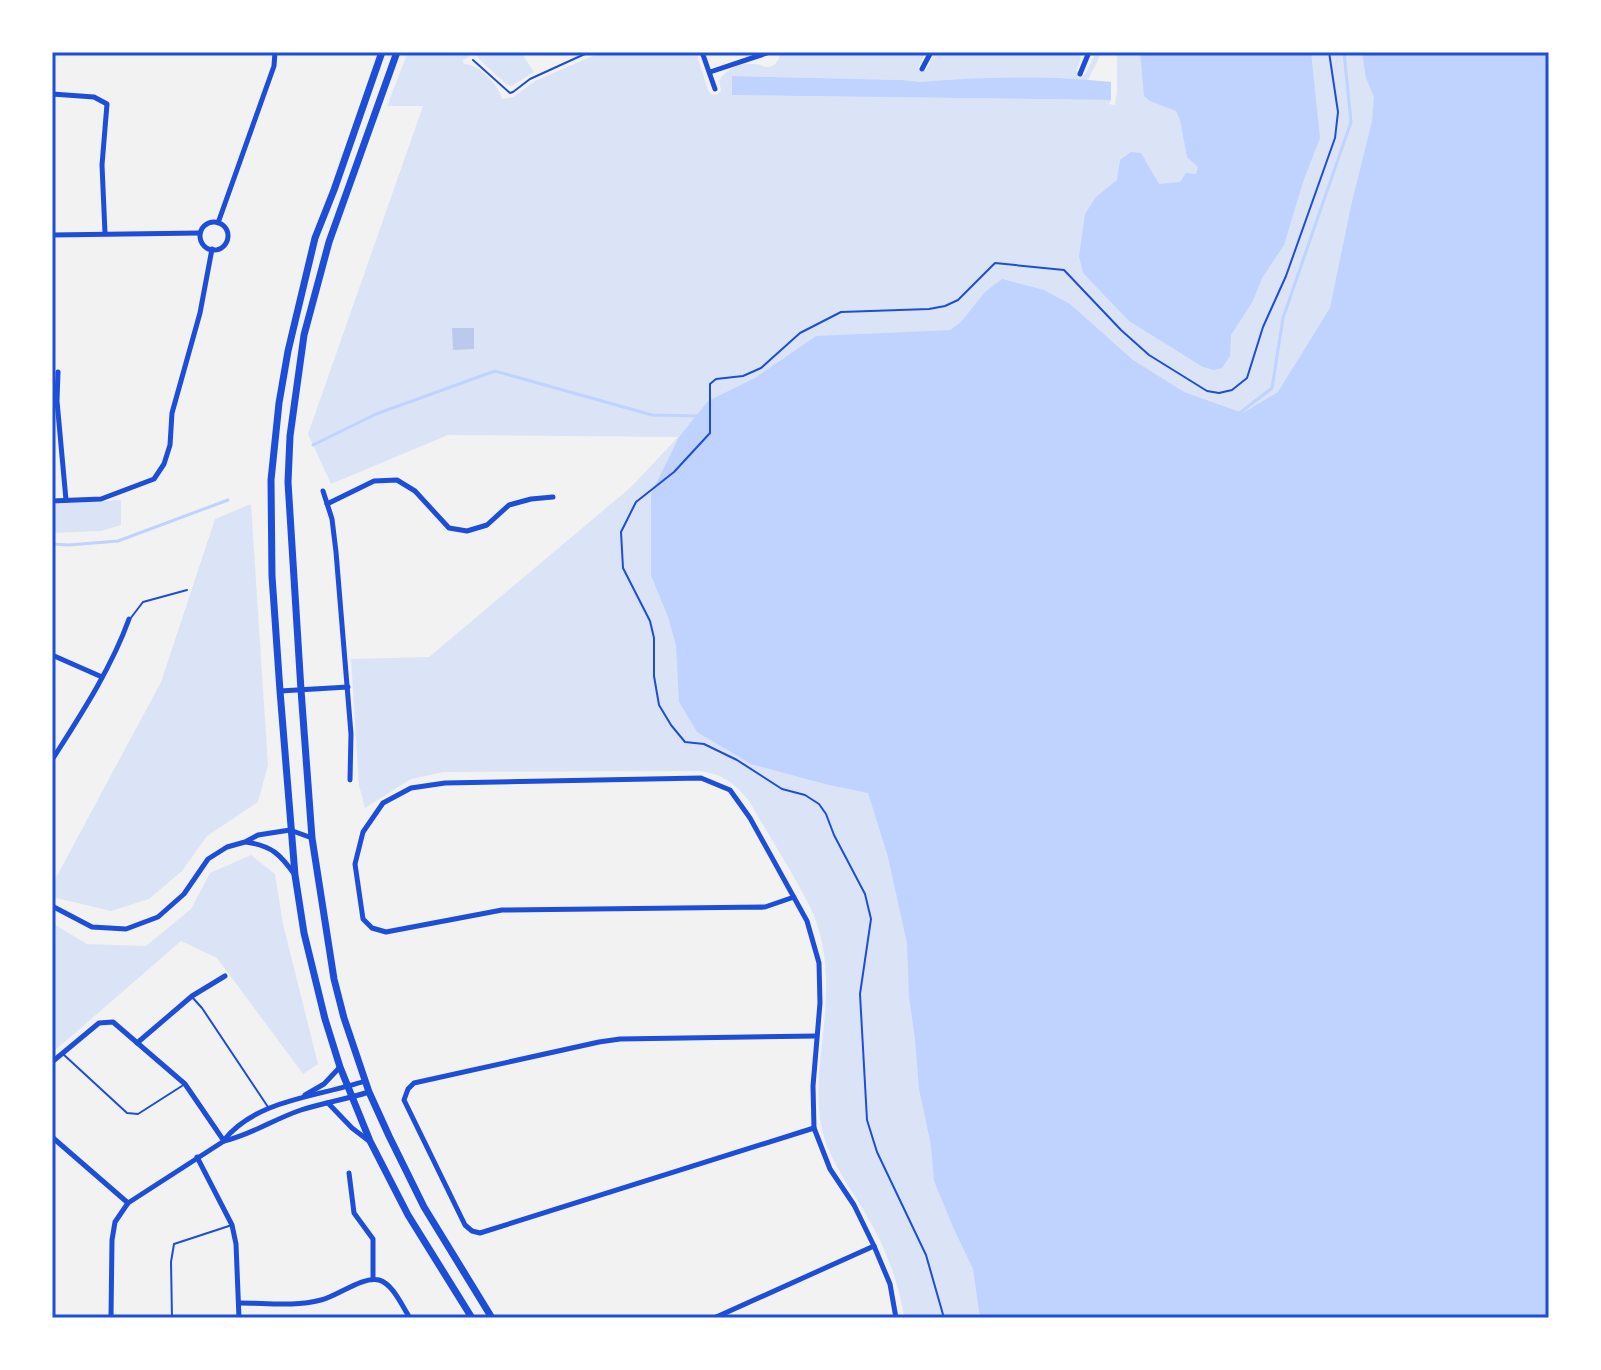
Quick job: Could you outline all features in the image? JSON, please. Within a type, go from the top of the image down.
[{"type":"main road","points":[[382,52],[315,238],[279,403],[271,496],[272,576],[280,691],[295,875],[325,1019],[347,1087],[370,1141],[408,1215],[472,1318]]},
{"type":"main road","points":[[397,52],[329,242],[304,335],[290,436],[288,482],[312,838],[334,979],[369,1092],[424,1207],[492,1318]]},
{"type":"street","points":[[218,223],[274,66],[275,52]]},
{"type":"street","points":[[702,52],[715,89]]},
{"type":"street","points":[[922,69],[931,52]]},
{"type":"street","points":[[1080,74],[1089,52]]},
{"type":"street","points":[[710,72],[767,53]]},
{"type":"street","points":[[52,94],[94,97],[107,104],[102,165],[105,233]]},
{"type":"street","points":[[211,222],[218,223],[226,229],[227,239],[223,246],[212,249],[203,244],[200,233],[211,222]]},
{"type":"street","points":[[52,235],[200,233]]},
{"type":"street","points":[[52,501],[101,499],[154,479],[164,464],[170,445],[172,413],[200,313],[212,249]]},
{"type":"street","points":[[58,372],[57,401],[66,500]]},
{"type":"street","points":[[327,504],[374,481],[397,480],[415,491],[449,528],[467,531],[487,525],[509,505],[553,497]]},
{"type":"street","points":[[323,491],[332,519],[348,687],[350,780]]},
{"type":"street","points":[[52,760],[102,677],[129,619]]},
{"type":"street","points":[[52,655],[102,677]]},
{"type":"street","points":[[280,691],[348,687]]},
{"type":"street","points":[[794,897],[765,907],[502,910],[386,932],[372,928],[363,919],[355,864],[363,832],[383,803],[411,788],[445,783],[701,778],[730,790],[750,818],[794,897],[807,921],[819,963],[814,1128],[830,1169],[854,1205],[874,1246],[890,1284],[896,1318]]},
{"type":"street","points":[[52,906],[92,927],[126,929],[158,917],[184,894],[208,859],[227,847],[258,835],[290,830],[312,838]]},
{"type":"street","points":[[245,842],[268,848],[281,856],[295,875]]},
{"type":"street","points":[[137,1043],[192,996],[225,976]]},
{"type":"street","points":[[52,1062],[99,1023],[113,1022],[185,1084],[224,1141]]},
{"type":"street","points":[[814,1128],[480,1233],[465,1225],[404,1100],[414,1083],[599,1042],[641,1038],[816,1036]]},
{"type":"street","points":[[301,1098],[324,1084],[340,1067]]},
{"type":"street","points":[[224,1141],[234,1128],[269,1108],[365,1081]]},
{"type":"street","points":[[111,1318],[112,1240],[115,1222],[128,1203],[224,1141],[303,1110],[369,1092]]},
{"type":"street","points":[[328,1103],[352,1128],[370,1141]]},
{"type":"street","points":[[52,1137],[128,1203]]},
{"type":"street","points":[[197,1157],[232,1225],[236,1244],[239,1318]]},
{"type":"street","points":[[349,1173],[354,1213],[371,1234],[375,1245],[373,1279]]},
{"type":"street","points":[[714,1318],[874,1246]]},
{"type":"street","points":[[240,1303],[319,1301],[373,1279],[380,1280],[391,1289],[410,1318]]},
{"type":"lane","points":[[473,60],[510,93],[535,76],[589,52]]},
{"type":"lane","points":[[129,619],[143,602],[187,590]]},
{"type":"lane","points":[[192,996],[269,1108]]},
{"type":"lane","points":[[62,1054],[127,1113],[138,1114],[185,1084]]},
{"type":"lane","points":[[172,1318],[171,1262],[174,1244],[232,1225]]},
{"type":"path","points":[[944,1318],[926,1255],[877,1152],[867,1120],[860,994],[871,919],[865,894],[819,804],[805,795],[782,789],[737,760],[704,744],[685,742],[671,725],[659,705],[650,621],[623,568],[621,532],[636,502],[674,472],[710,433],[710,384],[716,379],[743,376],[761,368],[800,333],[841,312],[945,306],[958,300],[995,263],[1064,270],[1149,355],[1207,391],[1219,393],[1232,390],[1247,378],[1263,327],[1286,276],[1335,138],[1338,112],[1329,52]]},
{"type":"shaded area","points":[[408,52],[471,52],[463,60],[464,64],[488,76],[502,99],[513,97],[535,81],[602,52],[696,52],[708,90],[716,95],[721,91],[719,80],[730,70],[739,65],[772,66],[779,59],[780,52],[926,52],[918,68],[923,72],[935,52],[1080,52],[1081,59],[1076,71],[1083,75],[1096,52],[1102,52],[1088,80],[921,82],[733,76],[733,95],[1111,100],[1109,104],[1115,105],[1117,52],[1549,52],[1549,1318],[904,1318],[899,1291],[885,1252],[836,1164],[822,1130],[818,1095],[826,980],[818,926],[788,867],[749,801],[739,790],[722,777],[701,771],[444,772],[411,779],[365,808],[359,786],[351,659],[429,657],[631,487],[678,437],[448,435],[331,484],[308,434],[423,106],[387,106]]},
{"type":"shaded area","points":[[476,52],[521,52],[534,72],[512,86],[507,85],[479,59]]},
{"type":"shaded area","points":[[121,500],[121,525],[101,531],[52,533],[52,504]]},
{"type":"shaded area","points":[[251,504],[268,765],[258,802],[207,836],[182,871],[149,899],[111,911],[52,897],[52,885],[161,682],[215,519]]},
{"type":"shaded area","points":[[251,855],[275,874],[283,924],[318,1064],[303,1074],[217,958],[181,941],[52,1053],[52,923],[87,944],[146,946],[191,909],[210,873]]},
{"type":"water","points":[[1140,52],[1311,52],[1320,138],[1284,245],[1231,335],[1230,356],[1222,368],[1214,370],[1203,367],[1129,321],[1083,273],[1079,256],[1085,214],[1096,197],[1117,180],[1120,160],[1131,152],[1141,153],[1159,184],[1180,182],[1186,173],[1196,174],[1198,167],[1187,157],[1176,111],[1144,96]]},
{"type":"water","points":[[1362,52],[1549,52],[1549,1318],[980,1318],[973,1269],[934,1181],[931,1145],[919,1089],[909,997],[907,943],[888,857],[868,793],[751,764],[697,732],[679,702],[676,645],[651,575],[651,494],[679,437],[708,401],[755,378],[816,336],[950,330],[961,322],[985,292],[1002,279],[1044,290],[1070,304],[1133,360],[1184,392],[1243,413],[1278,392],[1330,308],[1372,121],[1374,97],[1366,78]]},
{"type":"water","points":[[732,76],[921,82],[1064,78],[1111,82],[1111,100],[732,95]]},
{"type":"building","points":[[452,328],[474,328],[474,349],[453,350]]},
{"type":"waterway","points":[[1237,415],[1272,388],[1283,318],[1351,122],[1344,52]]},
{"type":"waterway","points":[[313,445],[376,414],[495,371],[652,415],[700,416]]},
{"type":"waterway","points":[[52,544],[118,541],[228,500]]}]
